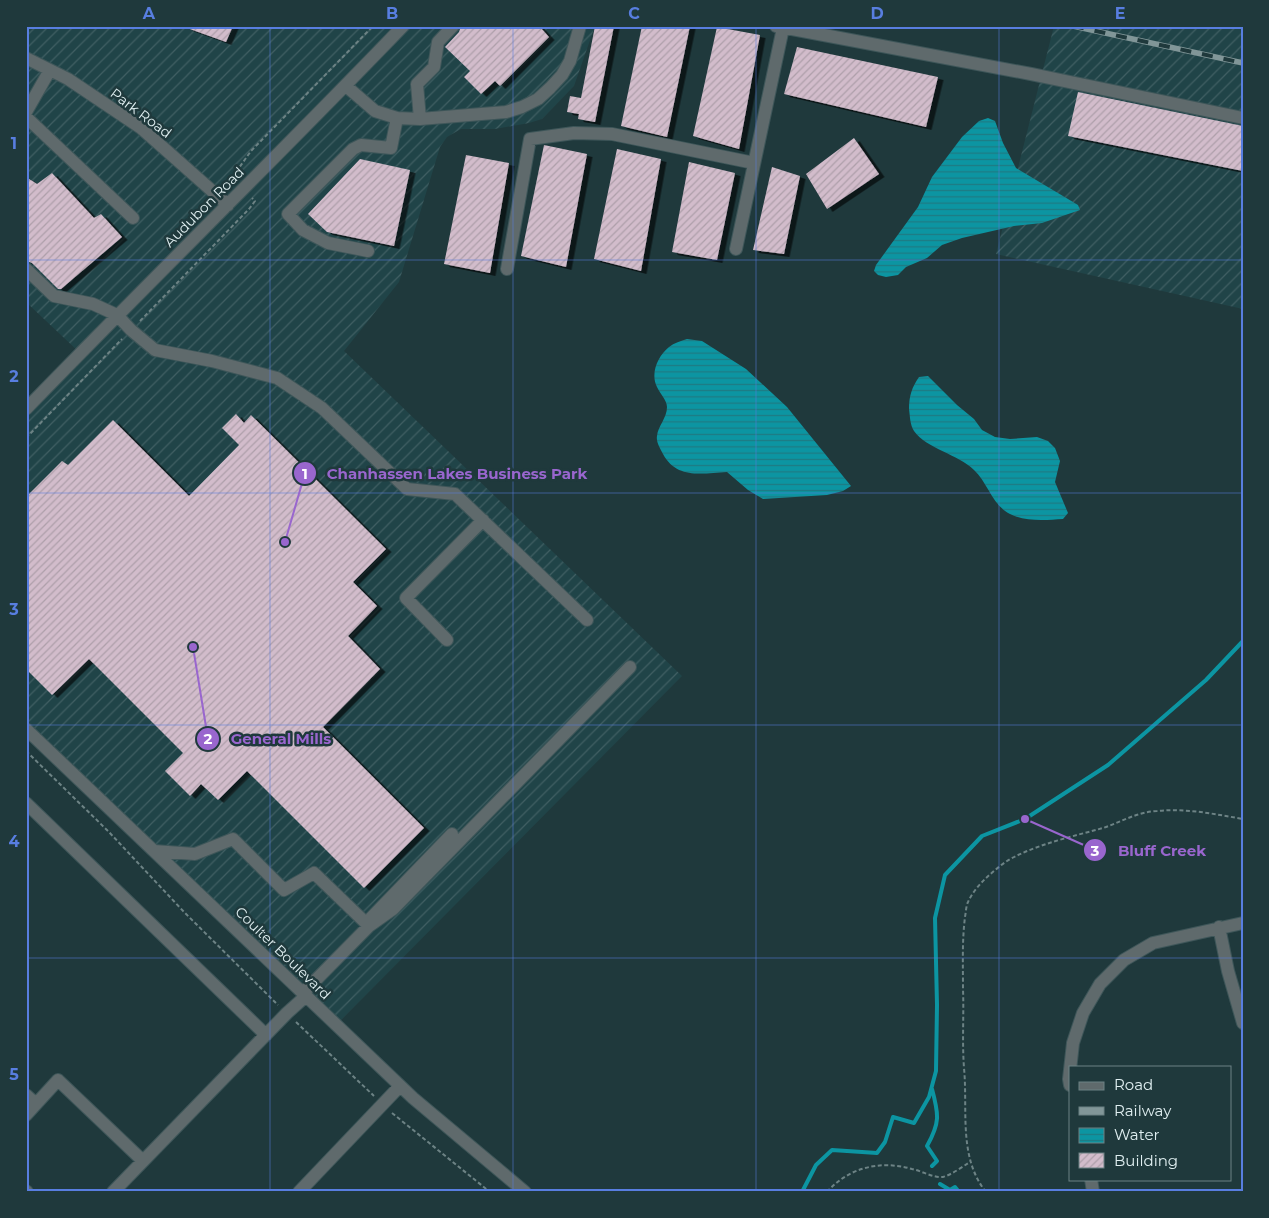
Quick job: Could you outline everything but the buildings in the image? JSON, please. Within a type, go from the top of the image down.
[{"type":"street","name":"Audubon Road","points":[[26,409],[404,26]]},
{"type":"street","points":[[420,119],[417,84],[434,67],[438,42],[453,26]]},
{"type":"street","points":[[346,86],[375,111],[397,118],[420,119],[506,112],[538,99],[550,88],[570,61],[580,26]]},
{"type":"street","points":[[736,249],[779,27],[1031,74],[1243,118]]},
{"type":"street","name":"Park Road","points":[[26,58],[68,79],[141,128],[228,204]]},
{"type":"street","points":[[26,112],[50,70]]},
{"type":"street","points":[[26,116],[134,218]]},
{"type":"street","points":[[368,251],[328,243],[303,230],[288,214],[353,149],[361,145],[391,148],[397,118]]},
{"type":"street","points":[[506,269],[530,139],[574,133],[612,134],[754,163]]},
{"type":"street","points":[[26,269],[54,296],[93,304],[117,315],[154,350],[212,361],[277,378],[322,408],[407,489],[456,494],[587,620]]},
{"type":"street","points":[[447,640],[406,598],[483,520]]},
{"type":"street","points":[[368,924],[393,910],[630,667]]},
{"type":"street","name":"Coulter Boulevard","points":[[26,729],[400,1086],[524,1192]]},
{"type":"street","points":[[26,803],[266,1035]]},
{"type":"street","points":[[113,1192],[142,1160],[287,1013],[303,993],[452,834]]},
{"type":"street","points":[[154,851],[195,854],[232,839],[284,890],[314,873],[368,924]]},
{"type":"street","points":[[1070,1066],[1073,1043],[1083,1013],[1100,984],[1124,960],[1153,943],[1243,923]]},
{"type":"street","points":[[1219,927],[1228,971],[1243,1023]]},
{"type":"street","points":[[26,1114],[58,1080],[142,1160]]},
{"type":"street","points":[[299,1192],[400,1086]]},
{"type":"street","points":[[26,1095],[36,1104]]},
{"type":"path","points":[[26,751],[108,831],[185,913],[331,1057],[382,1104],[490,1192]]},
{"type":"path","points":[[986,1192],[970,1162],[967,1150],[966,1083],[962,1037],[962,959],[967,903],[979,886],[998,868],[1016,856],[1050,843],[1105,827],[1132,816],[1155,811],[1192,810],[1243,820]]},
{"type":"path","points":[[827,1192],[839,1179],[857,1170],[869,1167],[893,1165],[943,1177],[970,1162]]},
{"type":"shaded area","points":[[26,26],[595,26],[574,86],[542,119],[495,129],[461,129],[447,137],[440,147],[399,282],[344,351],[682,676],[336,1025],[26,728],[26,409],[80,353],[26,302]]},
{"type":"shaded area","points":[[1054,26],[1243,26],[1243,309],[996,254]]},
{"type":"water","points":[[988,118],[995,121],[1003,143],[1016,168],[1078,205],[1080,210],[1042,223],[1014,226],[962,238],[942,245],[927,258],[906,267],[898,275],[886,277],[878,275],[874,271],[876,265],[918,207],[932,177],[962,137],[979,121]]},
{"type":"water","points":[[687,339],[702,341],[746,369],[787,407],[851,486],[843,491],[827,495],[763,499],[748,490],[727,472],[691,473],[676,468],[669,462],[657,440],[667,407],[658,390],[654,376],[656,365],[665,351],[673,344]]},
{"type":"water","points":[[928,376],[974,419],[982,430],[995,437],[1010,439],[1037,437],[1048,441],[1055,448],[1060,461],[1055,482],[1068,513],[1063,519],[1029,519],[1010,514],[994,500],[974,470],[967,464],[934,447],[914,431],[909,409],[913,388],[919,377]]},
{"type":"waterway","points":[[802,1192],[816,1165],[832,1150],[877,1153],[885,1142],[893,1117],[914,1123],[929,1097],[936,1071],[935,918],[945,875],[982,836],[1025,819],[1108,765],[1206,680],[1243,641]]},
{"type":"waterway","points":[[932,1089],[937,1119],[927,1146],[937,1161],[932,1166]]},
{"type":"waterway","points":[[940,1184],[950,1190],[955,1187],[959,1192]]},
{"type":"railway","points":[[1073,26],[1243,63]]},
{"type":"place","name":"Chanhassen Lakes Business Park","points":[[285,542]]},
{"type":"place","name":"General Mills","points":[[193,647]]},
{"type":"place","name":"Bluff Creek","points":[[1025,819]]}]
